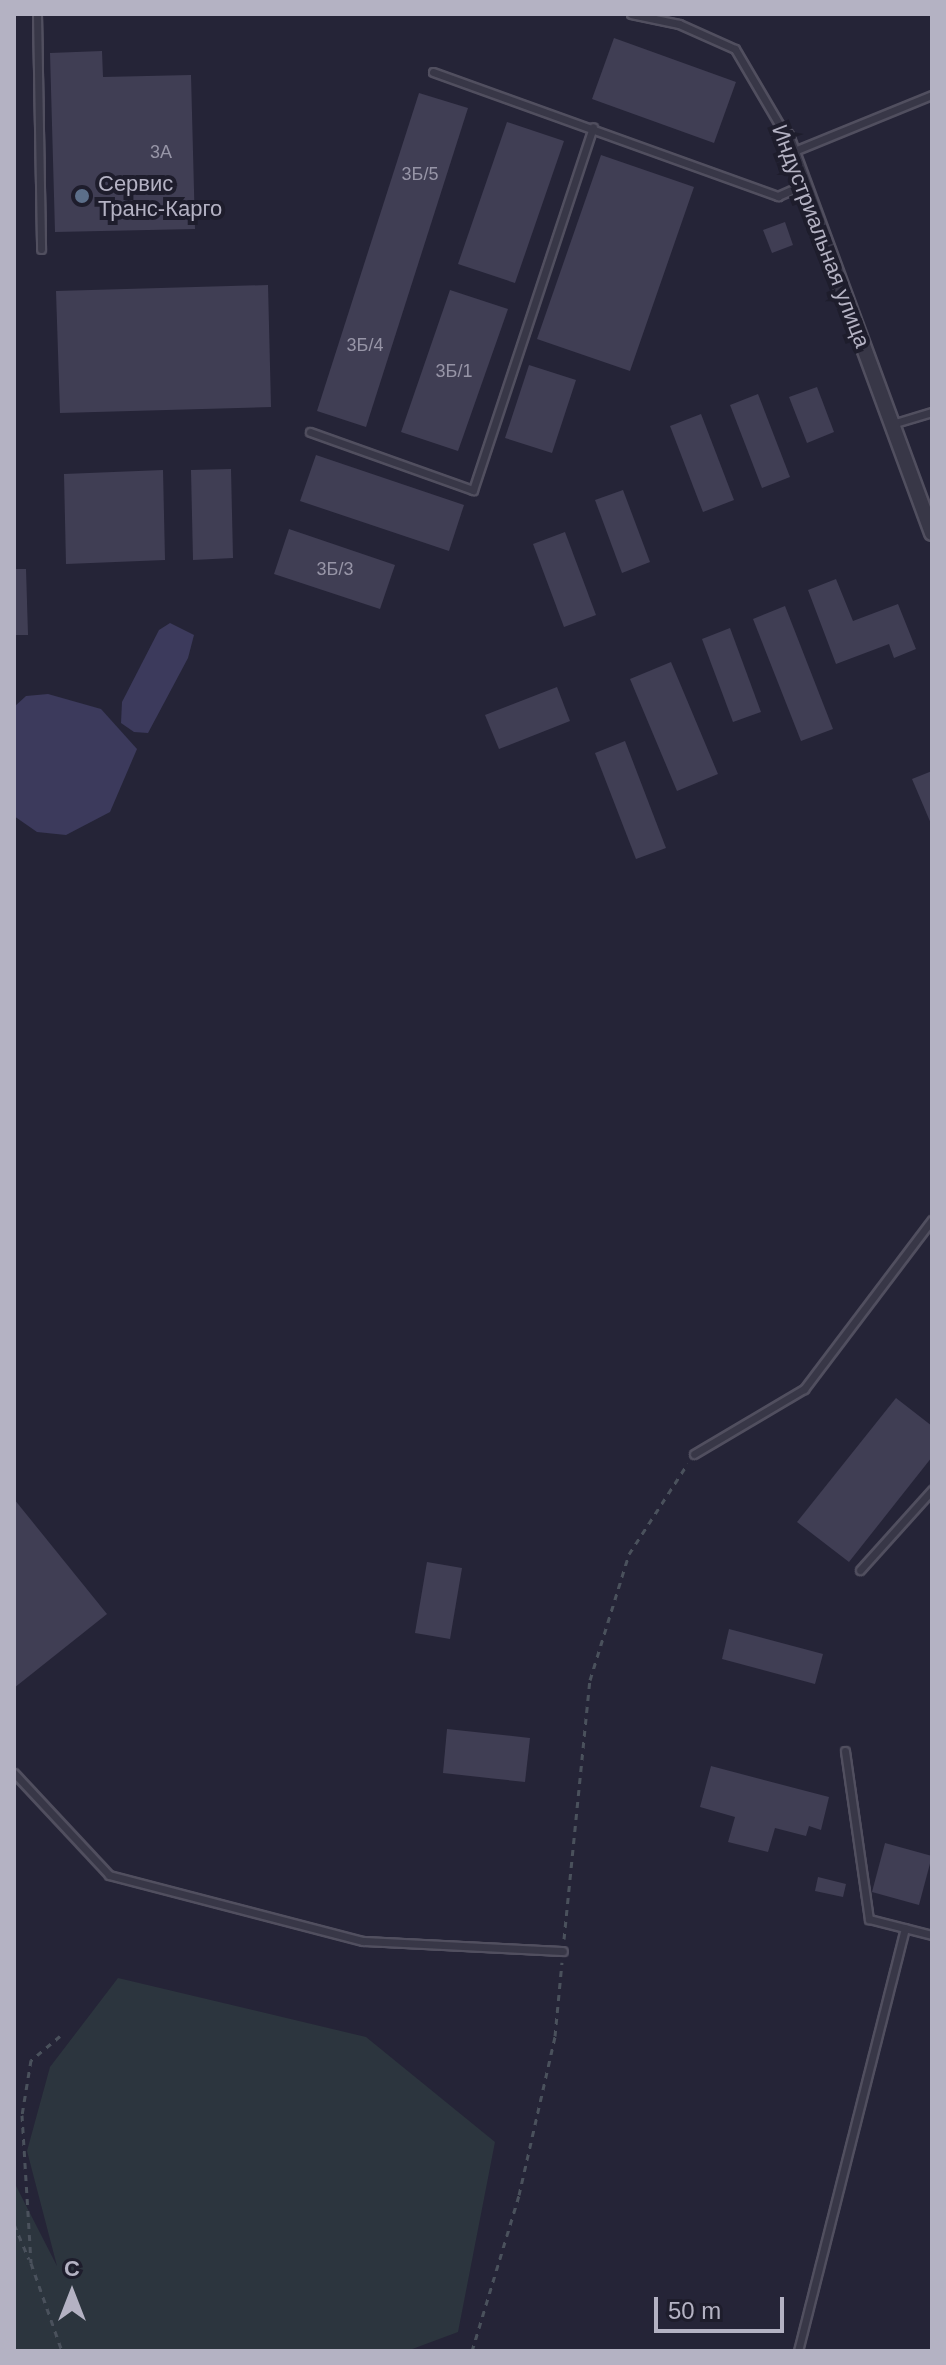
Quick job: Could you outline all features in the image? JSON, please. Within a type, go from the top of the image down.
[{"type":"street","name":"Индустриальная улица","points":[[786,136],[932,533]]},
{"type":"lane","points":[[37,14],[41,249]]},
{"type":"lane","name":"Индустриальная улица","points":[[631,14],[679,24],[735,49],[786,136]]},
{"type":"lane","points":[[433,72],[778,196],[804,185]]},
{"type":"lane","points":[[792,152],[932,95]]},
{"type":"lane","points":[[310,432],[473,490],[593,127]]},
{"type":"lane","points":[[892,424],[932,412]]},
{"type":"lane","points":[[694,1454],[804,1389],[932,1220]]},
{"type":"lane","points":[[860,1570],[932,1490]]},
{"type":"lane","points":[[845,1751],[869,1919],[932,1935]]},
{"type":"lane","points":[[14,1773],[109,1875],[363,1941],[563,1951]]},
{"type":"lane","points":[[798,2351],[905,1928]]},
{"type":"path","points":[[472,2351],[542,2094],[563,1951],[590,1680],[629,1554],[694,1454]]},
{"type":"path","points":[[31,2263],[22,2115],[31,2060],[60,2036]]},
{"type":"path","points":[[14,2224],[62,2351]]},
{"type":"shaded area","points":[[170,623],[194,635],[188,658],[148,733],[134,732],[121,723],[122,702],[159,630]]},
{"type":"shaded area","points":[[48,694],[101,709],[137,749],[110,812],[66,835],[37,832],[14,816],[14,707],[26,696]]},
{"type":"shaded area","points":[[118,1978],[366,2037],[495,2142],[458,2332],[407,2351],[14,2351],[14,2182],[57,2266],[27,2151],[50,2067]]},
{"type":"building","points":[[614,38],[736,82],[714,143],[592,99]]},
{"type":"building","points":[[102,51],[103,77],[191,75],[195,229],[55,232],[50,53]]},
{"type":"building","points":[[419,93],[468,108],[366,427],[317,411]]},
{"type":"building","points":[[507,122],[564,141],[515,283],[458,264]]},
{"type":"building","points":[[601,155],[694,187],[630,371],[537,339]]},
{"type":"building","points":[[785,222],[793,245],[772,253],[763,230]]},
{"type":"building","points":[[268,285],[271,407],[60,413],[56,291]]},
{"type":"building","points":[[450,290],[508,309],[458,451],[401,432]]},
{"type":"building","points":[[529,365],[576,380],[552,453],[505,438]]},
{"type":"building","points":[[817,387],[834,432],[807,443],[789,397]]},
{"type":"building","points":[[758,394],[790,477],[762,488],[730,405]]},
{"type":"building","points":[[701,414],[734,500],[703,512],[670,426]]},
{"type":"building","points":[[316,455],[464,505],[449,551],[300,501]]},
{"type":"building","points":[[231,469],[233,558],[193,560],[191,470]]},
{"type":"building","points":[[163,470],[165,560],[66,564],[64,474]]},
{"type":"building","points":[[623,490],[650,562],[622,573],[595,500]]},
{"type":"building","points":[[289,529],[395,565],[380,609],[274,574]]},
{"type":"building","points":[[565,532],[596,615],[564,627],[533,544]]},
{"type":"building","points":[[14,569],[26,569],[28,635],[14,635]]},
{"type":"building","points":[[836,579],[853,621],[898,604],[916,649],[894,658],[889,644],[836,664],[808,590]]},
{"type":"building","points":[[785,606],[833,729],[801,741],[753,619]]},
{"type":"building","points":[[730,628],[761,712],[733,722],[702,639]]},
{"type":"building","points":[[671,662],[718,774],[677,791],[630,679]]},
{"type":"building","points":[[557,687],[570,721],[499,749],[485,715]]},
{"type":"building","points":[[625,741],[666,848],[636,859],[595,753]]},
{"type":"building","points":[[932,771],[932,826],[912,779]]},
{"type":"building","points":[[896,1398],[932,1426],[932,1457],[849,1562],[797,1522]]},
{"type":"building","points":[[14,1499],[107,1614],[14,1688]]},
{"type":"building","points":[[427,1562],[462,1568],[450,1639],[415,1633]]},
{"type":"building","points":[[729,1629],[823,1654],[815,1684],[722,1659]]},
{"type":"building","points":[[447,1729],[530,1738],[525,1782],[443,1773]]},
{"type":"building","points":[[711,1766],[829,1797],[821,1830],[809,1826],[806,1836],[775,1828],[768,1852],[728,1842],[735,1817],[700,1807]]},
{"type":"building","points":[[885,1843],[932,1856],[919,1905],[872,1892]]},
{"type":"building","points":[[818,1877],[846,1884],[843,1897],[815,1891]]},
{"type":"place","name":"Сервис Транс-Карго","points":[[82,196]]}]
